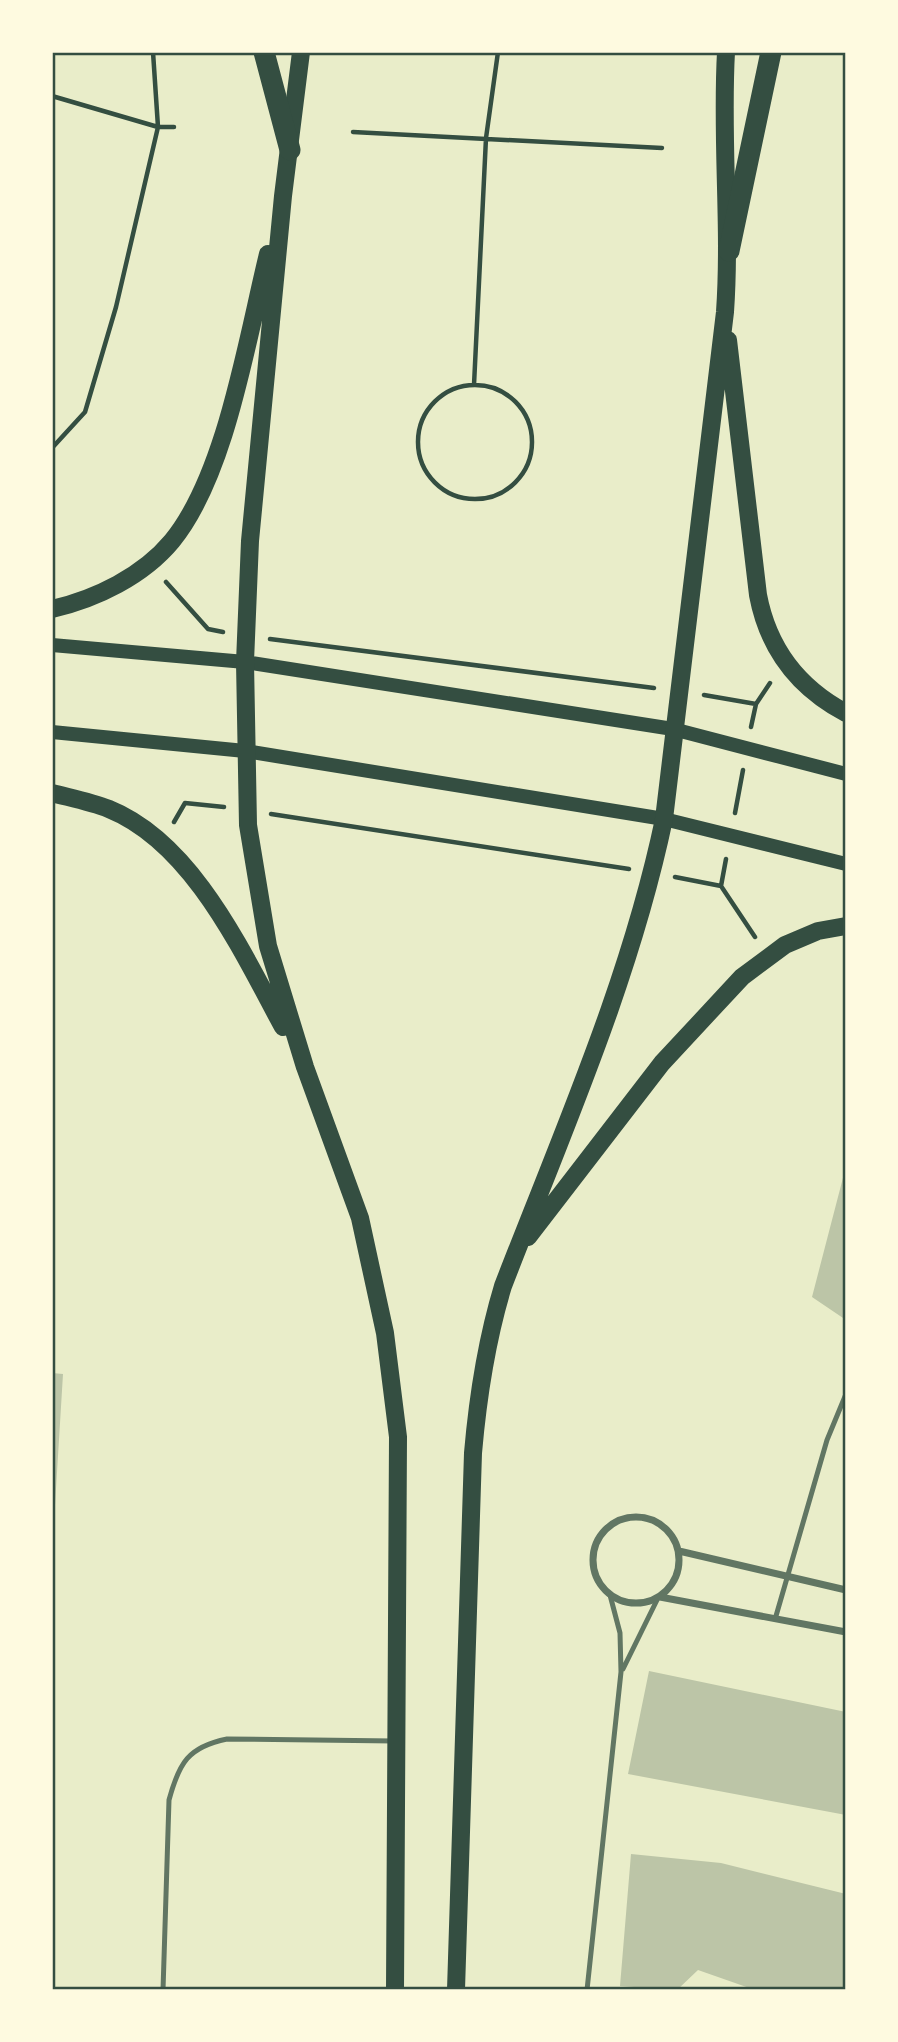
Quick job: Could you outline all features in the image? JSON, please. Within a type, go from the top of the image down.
[{"type":"highway","points":[[264,52],[289,150]]},
{"type":"highway","points":[[729,251],[771,52]]},
{"type":"main road","points":[[301,52],[283,197],[250,541],[244,751],[252,863],[268,946],[305,1067],[360,1218],[385,1333],[398,1437],[395,1990]]},
{"type":"main road","points":[[456,1990],[474,1440],[485,1351],[515,1253],[618,989],[653,873],[664,819],[729,251],[724,92],[726,52]]},
{"type":"main road","points":[[52,609],[94,596],[149,563],[172,542],[191,515],[216,456],[283,197]]},
{"type":"main road","points":[[724,312],[758,595],[767,631],[784,661],[808,687],[845,713]]},
{"type":"main road","points":[[52,645],[245,662],[673,729],[845,774]]},
{"type":"main road","points":[[52,732],[244,751],[664,819],[845,864]]},
{"type":"main road","points":[[52,793],[110,810],[162,842],[196,881],[243,953],[305,1067]]},
{"type":"main road","points":[[515,1253],[662,1063],[742,978],[785,945],[818,932],[845,926]]},
{"type":"street","points":[[659,1597],[677,1577],[679,1551],[666,1527],[640,1517],[613,1523],[599,1538],[593,1558],[601,1585],[610,1595],[634,1603],[659,1597],[776,1616],[845,1632]]},
{"type":"street","points":[[679,1551],[845,1590]]},
{"type":"lane","points":[[776,1616],[827,1440],[845,1394]]},
{"type":"lane","points":[[587,1990],[621,1672],[620,1633],[610,1595]]},
{"type":"lane","points":[[621,1672],[659,1597]]},
{"type":"lane","points":[[163,1990],[167,1825],[176,1776],[185,1759],[205,1743],[226,1738],[397,1741]]},
{"type":"path","points":[[52,448],[85,412],[116,307],[158,127],[153,52]]},
{"type":"path","points":[[474,385],[486,138],[498,52]]},
{"type":"path","points":[[52,96],[158,127],[174,127]]},
{"type":"path","points":[[354,132],[662,148]]},
{"type":"path","points":[[474,385],[503,392],[515,401],[530,426],[533,441],[525,470],[516,482],[491,497],[476,499],[447,492],[436,483],[426,471],[418,443],[425,414],[434,402],[446,392],[474,385]]},
{"type":"path","points":[[149,563],[208,629],[246,635],[678,691],[756,704],[784,661]]},
{"type":"path","points":[[185,803],[247,810],[721,886]]},
{"type":"building","points":[[846,1170],[846,1320],[812,1297]]},
{"type":"building","points":[[52,1373],[63,1374],[55,1505],[52,1505]]},
{"type":"building","points":[[649,1671],[846,1712],[846,1815],[628,1774]]},
{"type":"building","points":[[631,1854],[721,1863],[846,1894],[846,1990],[755,1990],[698,1970],[677,1990],[620,1986]]}]
